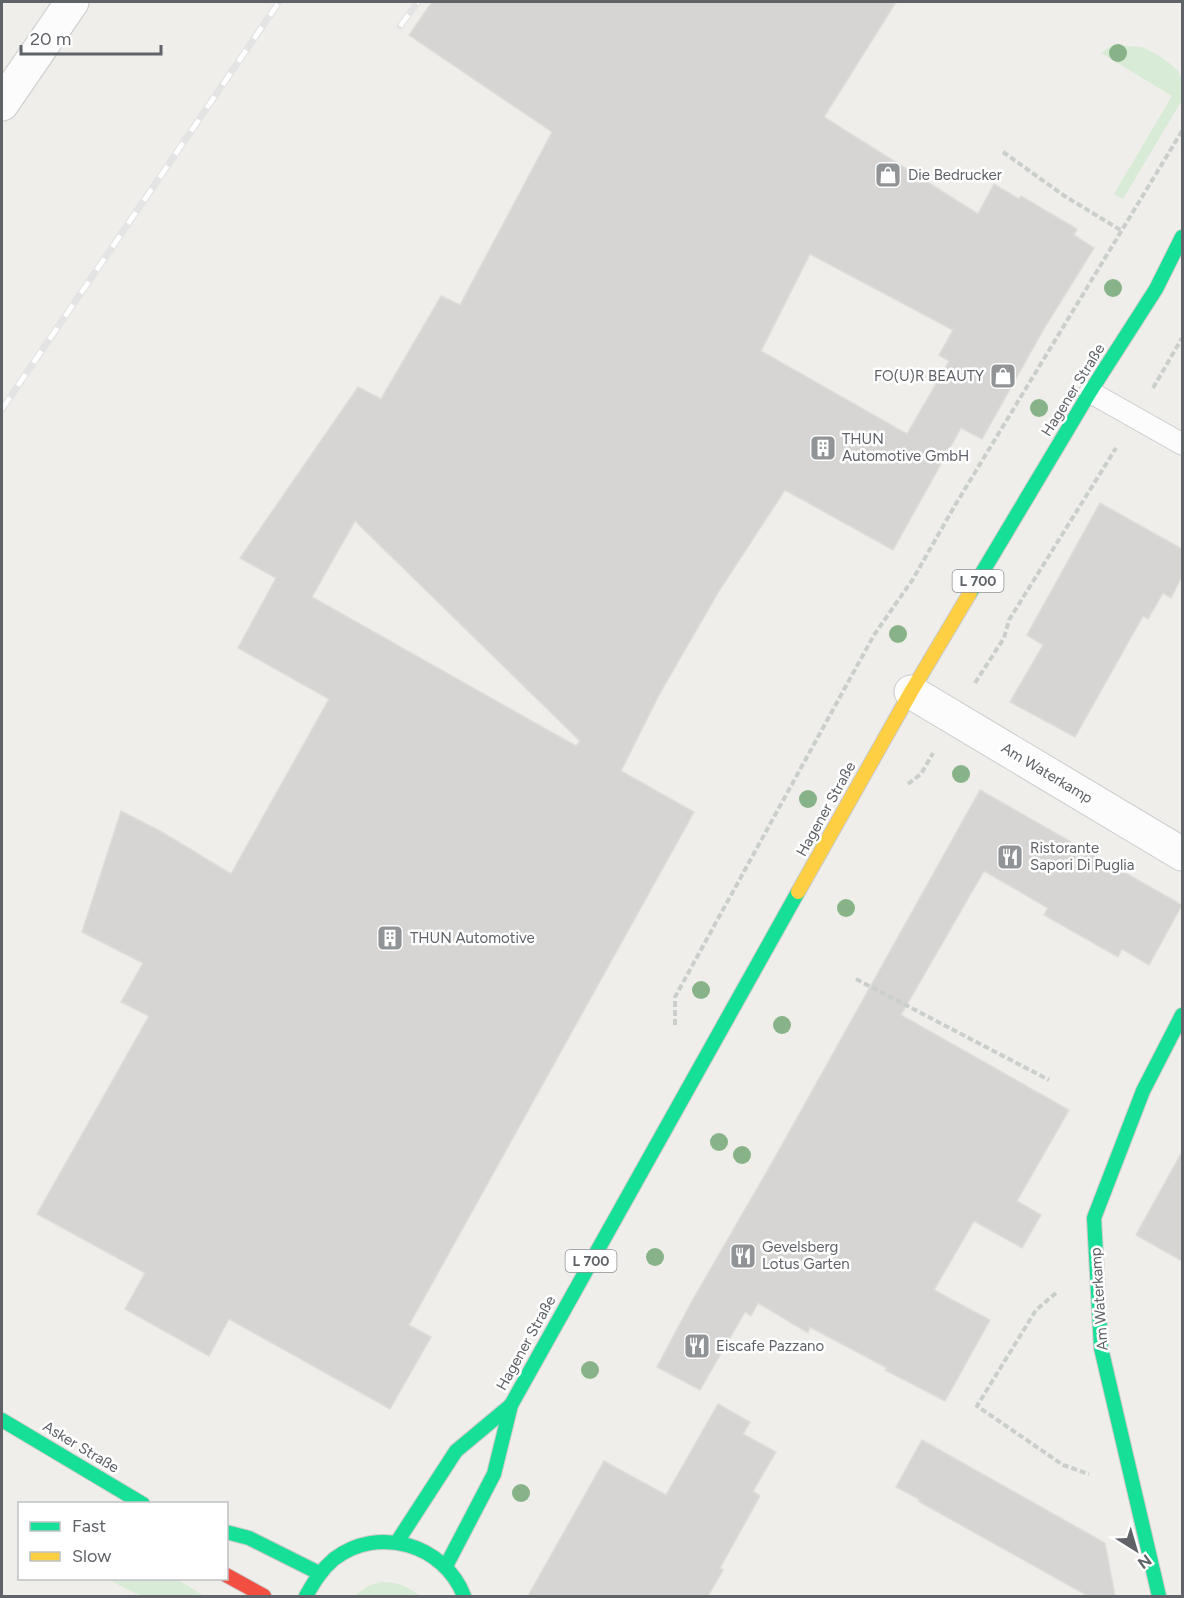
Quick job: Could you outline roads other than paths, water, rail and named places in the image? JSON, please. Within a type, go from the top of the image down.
[{"type":"main road","name":"Hagener Straße","points":[[446,1566],[494,1474],[511,1405],[911,692],[1090,392],[1156,290],[1182,237]]},
{"type":"main road","name":"Am Waterkamp","points":[[1158,1596],[1101,1348],[1094,1218],[1143,1091],[1182,1015]]},
{"type":"main road","name":"Hagener Straße","points":[[398,1542],[456,1451],[511,1405]]},
{"type":"main road","name":"Asker Straße","points":[[2,1420],[141,1502]]},
{"type":"main road","points":[[228,1533],[249,1538],[319,1573]]},
{"type":"main road","points":[[306,1596],[319,1573],[335,1558],[354,1547],[375,1541],[416,1546],[432,1555],[446,1566],[464,1596]]},
{"type":"main road","points":[[228,1576],[264,1596]]},
{"type":"street","points":[[2,104],[72,2]]},
{"type":"street","name":"Am Waterkamp","points":[[911,692],[1182,854]]},
{"type":"lane","points":[[1090,392],[1182,444]]},
{"type":"railway","points":[[2,409],[279,2]]},
{"type":"railway","points":[[400,26],[418,2]]},
{"type":"place","name":"Die Bedrucker","points":[[888,175]]},
{"type":"place","name":"FO(U)R BEAUTY","points":[[1003,376]]},
{"type":"place","name":"THUN Automotive GmbH","points":[[823,448]]},
{"type":"place","name":"Ristorante Sapori Di Puglia","points":[[1010,857]]},
{"type":"place","name":"THUN Automotive","points":[[390,938]]},
{"type":"place","name":"Gevelsberg Lotus Garten","points":[[743,1256]]},
{"type":"place","name":"Eiscafe Pazzano","points":[[697,1346]]}]
